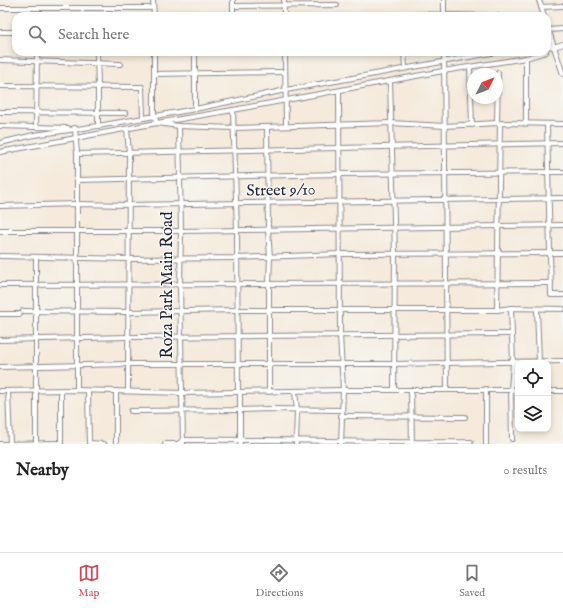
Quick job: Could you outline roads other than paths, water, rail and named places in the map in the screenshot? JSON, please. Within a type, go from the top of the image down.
[{"type":"street","points":[[153,0],[154,12]]},
{"type":"street","points":[[232,12],[233,0]]},
{"type":"street","points":[[284,0],[284,12]]},
{"type":"street","points":[[444,0],[444,12]]},
{"type":"street","points":[[539,0],[543,12]]},
{"type":"street","points":[[233,6],[337,5]]},
{"type":"street","points":[[541,7],[563,6]]},
{"type":"street","points":[[0,8],[153,8]]},
{"type":"street","points":[[551,28],[563,29]]},
{"type":"street","points":[[0,32],[12,32]]},
{"type":"street","points":[[551,38],[563,74]]},
{"type":"street","points":[[551,49],[563,44]]},
{"type":"street","points":[[36,127],[37,56]]},
{"type":"street","points":[[97,56],[98,126]]},
{"type":"street","points":[[154,56],[154,115],[157,123]]},
{"type":"street","points":[[194,109],[195,56]]},
{"type":"street","points":[[285,56],[286,125]]},
{"type":"street","points":[[404,56],[405,68]]},
{"type":"street","points":[[444,56],[447,389]]},
{"type":"street","points":[[0,143],[76,128],[98,126],[194,109],[286,90],[476,56]]},
{"type":"street","points":[[470,68],[533,56]]},
{"type":"street","points":[[526,58],[526,124]]},
{"type":"street","points":[[0,60],[120,64]]},
{"type":"street","points":[[0,152],[286,101],[443,71],[467,68]]},
{"type":"street","points":[[154,74],[285,72]]},
{"type":"street","points":[[390,81],[395,254],[394,390]]},
{"type":"street","points":[[0,86],[98,88],[142,87],[143,117]]},
{"type":"street","points":[[339,91],[340,335],[342,364],[341,443]]},
{"type":"street","points":[[471,104],[472,125]]},
{"type":"street","points":[[498,104],[500,145],[498,310]]},
{"type":"street","points":[[233,110],[237,230],[237,336],[240,444]]},
{"type":"street","points":[[0,112],[125,113]]},
{"type":"street","points":[[157,123],[179,126],[234,128],[286,125],[391,123],[445,126],[498,123],[563,124]]},
{"type":"street","points":[[547,124],[551,295],[563,295]]},
{"type":"street","points":[[0,126],[76,128]]},
{"type":"street","name":"Roza Park Main Road","points":[[179,126],[180,205],[182,231],[180,284],[183,442]]},
{"type":"street","points":[[267,127],[268,230],[270,257],[268,284],[269,392]]},
{"type":"street","points":[[76,128],[77,390]]},
{"type":"street","points":[[127,129],[129,153],[128,391]]},
{"type":"street","points":[[76,154],[563,143]]},
{"type":"street","points":[[76,180],[393,173],[563,172]]},
{"type":"street","name":"Street 9/10","points":[[0,206],[77,204],[128,206],[563,198]]},
{"type":"street","points":[[0,231],[182,231],[563,225]]},
{"type":"street","points":[[0,256],[129,259],[237,258],[340,254],[563,253]]},
{"type":"street","points":[[36,257],[36,443]]},
{"type":"street","points":[[0,285],[551,283]]},
{"type":"street","points":[[511,308],[513,363],[511,390],[512,439]]},
{"type":"street","points":[[538,309],[539,360]]},
{"type":"street","points":[[0,314],[37,311],[129,312],[181,310],[563,309]]},
{"type":"street","points":[[0,340],[128,337],[511,334]]},
{"type":"street","points":[[551,362],[563,361]]},
{"type":"street","points":[[0,367],[181,363],[513,363]]},
{"type":"street","points":[[0,391],[77,390],[182,393],[342,390],[411,391],[447,389],[515,390]]},
{"type":"street","points":[[486,389],[486,444]]},
{"type":"street","points":[[8,391],[10,444]]},
{"type":"street","points":[[0,444],[61,444],[61,391]]},
{"type":"street","points":[[88,391],[89,444],[104,444]]},
{"type":"street","points":[[116,391],[116,444]]},
{"type":"street","points":[[411,391],[412,444]]},
{"type":"street","points":[[551,391],[563,392]]},
{"type":"street","points":[[295,392],[297,410],[296,442]]},
{"type":"street","points":[[131,410],[341,410]]},
{"type":"street","points":[[341,416],[412,415],[465,417]]},
{"type":"street","points":[[165,444],[240,439],[296,442],[412,444],[472,442]]}]
